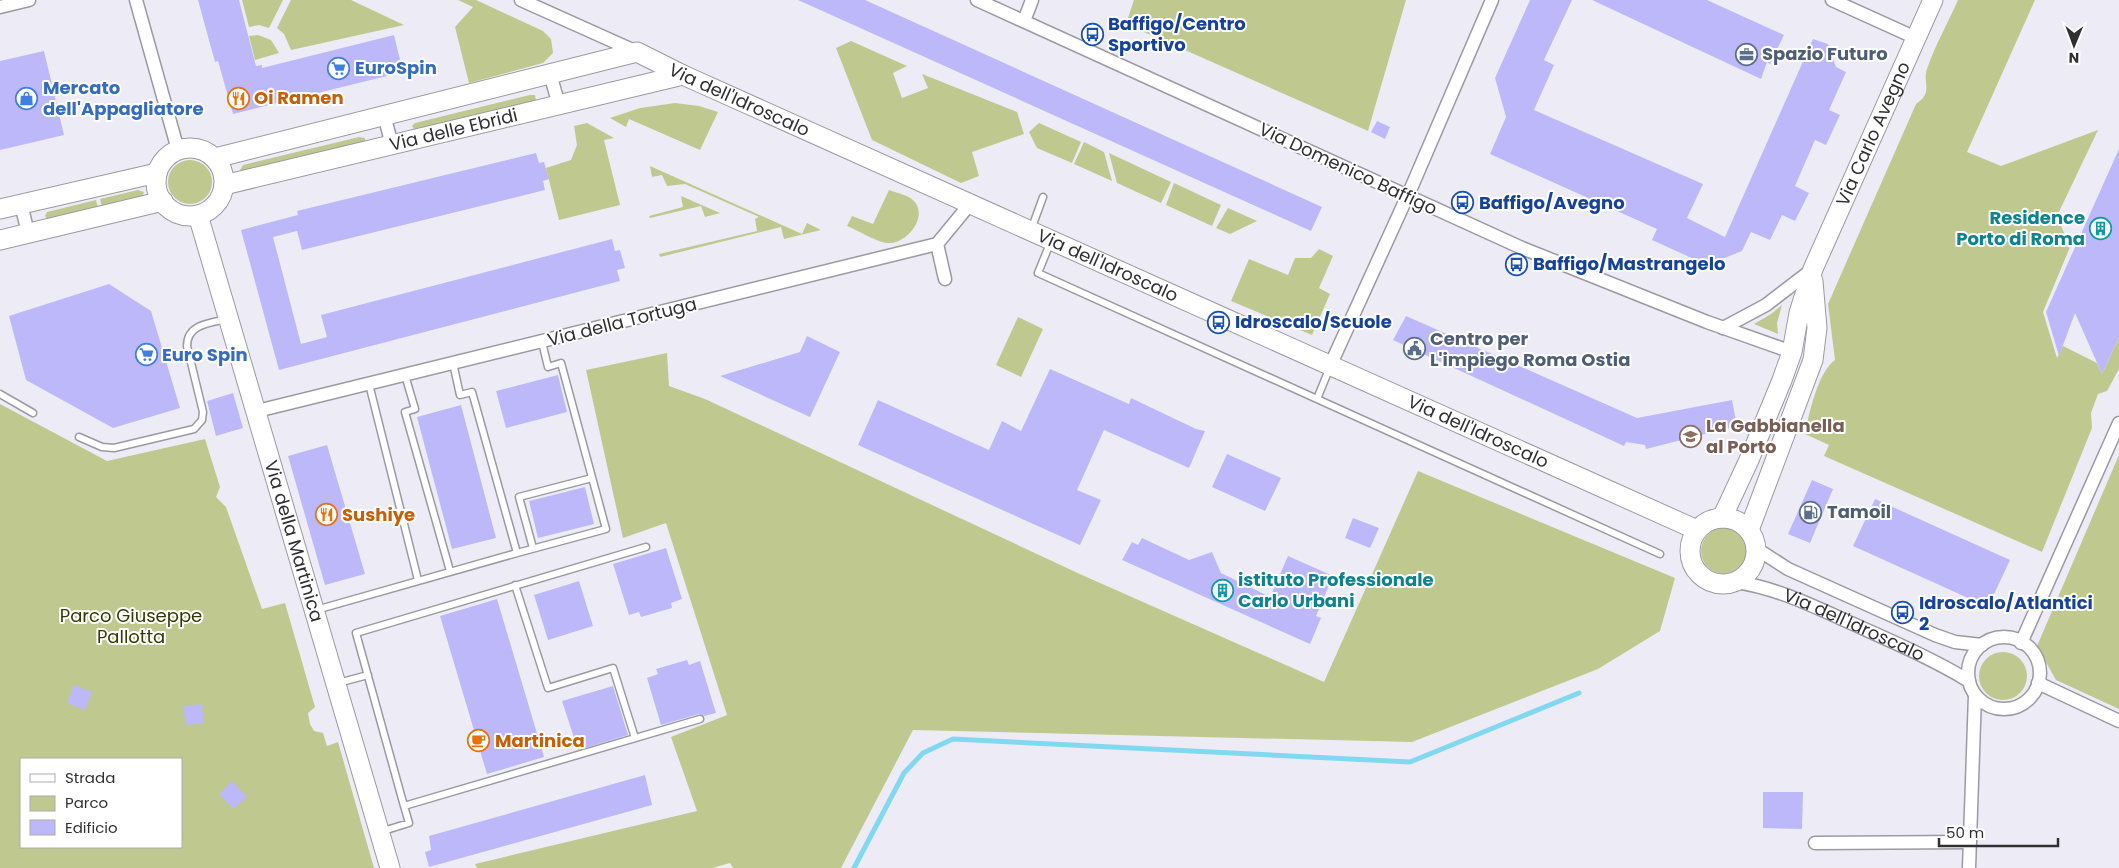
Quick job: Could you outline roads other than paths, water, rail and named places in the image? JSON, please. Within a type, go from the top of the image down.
[{"type":"street","points":[[0,7],[28,0]]},
{"type":"street","points":[[136,0],[178,150]]},
{"type":"street","name":"Via dell'Idroscalo","points":[[521,0],[637,52],[682,75],[1697,530]]},
{"type":"street","name":"Via Domenico Baffigo","points":[[977,0],[1522,248],[1723,328],[1792,352]]},
{"type":"street","points":[[1024,21],[1032,0]]},
{"type":"street","points":[[1330,366],[1407,197],[1492,0]]},
{"type":"street","points":[[1832,0],[1916,38]]},
{"type":"street","name":"Via Carlo Avegno","points":[[1722,518],[1766,422],[1792,352],[1799,313],[1813,269],[1933,0]]},
{"type":"street","name":"Via delle Ebridi","points":[[215,158],[637,52]]},
{"type":"street","points":[[550,74],[559,105]]},
{"type":"street","name":"Via delle Ebridi","points":[[224,185],[682,75]]},
{"type":"street","points":[[384,116],[392,145]]},
{"type":"street","points":[[198,148],[215,158],[222,170],[224,185],[218,202],[209,210],[198,214],[178,213],[162,201],[157,188],[158,173],[165,159],[178,150],[198,148]]},
{"type":"street","points":[[0,209],[158,173]]},
{"type":"street","points":[[0,240],[162,201]]},
{"type":"street","points":[[21,204],[28,233]]},
{"type":"street","points":[[944,279],[937,244],[970,204]]},
{"type":"street","name":"Via della Martinica","points":[[198,214],[390,868]]},
{"type":"street","name":"Via della Tortuga","points":[[257,411],[937,244]]},
{"type":"street","points":[[1723,328],[1766,305],[1813,269]]},
{"type":"street","name":"Via Carlo Avegno","points":[[1749,530],[1810,370],[1817,333],[1812,289],[1813,269]]},
{"type":"street","points":[[1792,352],[1810,370]]},
{"type":"street","points":[[2022,642],[2119,423]]},
{"type":"street","points":[[1722,518],[1738,521],[1749,530],[1757,549],[1752,567],[1746,576],[1736,582],[1722,584],[1712,582],[1700,576],[1695,569],[1690,551],[1697,530],[1707,522],[1722,518]]},
{"type":"street","name":"Via dell'Idroscalo","points":[[1757,549],[1788,569],[1935,635],[1955,642],[1982,645]]},
{"type":"street","name":"Via dell'Idroscalo","points":[[1736,582],[1766,587],[1789,595],[1924,656],[1969,681]]},
{"type":"street","points":[[1969,868],[1975,695],[1969,681],[1970,661],[1982,645],[2003,638],[2022,642],[2032,652],[2037,660],[2040,672],[2038,683],[2030,698],[2014,708],[2002,709],[1990,707],[1975,695]]},
{"type":"street","points":[[2038,683],[2119,721]]},
{"type":"street","points":[[1815,843],[1970,842]]},
{"type":"lane","points":[[1031,231],[1044,197]]},
{"type":"lane","points":[[1051,240],[1038,273],[1660,554]]},
{"type":"lane","points":[[79,437],[102,447],[114,448],[194,429],[202,420],[202,412],[187,346],[188,338],[193,330],[201,326],[229,319]]},
{"type":"lane","points":[[314,611],[450,571],[606,529],[561,363],[548,367],[542,342]]},
{"type":"lane","points":[[453,363],[460,395],[472,392],[517,553]]},
{"type":"lane","points":[[1317,399],[1330,366]]},
{"type":"lane","points":[[405,375],[414,409],[405,412],[450,571]]},
{"type":"lane","points":[[369,384],[418,580]]},
{"type":"lane","points":[[0,394],[33,412]]},
{"type":"lane","points":[[533,548],[519,497],[592,478]]},
{"type":"lane","points":[[379,832],[409,824],[356,633],[646,547]]},
{"type":"lane","points":[[516,586],[548,688],[613,668],[635,738]]},
{"type":"lane","points":[[336,684],[368,675]]},
{"type":"lane","points":[[404,806],[700,719]]},
{"type":"waterway","points":[[854,868],[904,773],[923,753],[953,739],[1410,762],[1579,693]]},
{"type":"place","name":"Baffigo/Centro Sportivo","points":[[1092,34]]},
{"type":"place","name":"Spazio Futuro","points":[[1746,54]]},
{"type":"place","name":"EuroSpin","points":[[339,68]]},
{"type":"place","name":"Mercato dell'Appagliatore","points":[[27,98]]},
{"type":"place","name":"Oi Ramen","points":[[238,98]]},
{"type":"place","name":"Baffigo/Avegno","points":[[1463,203]]},
{"type":"place","name":"Residence Porto di Roma","points":[[2101,228]]},
{"type":"place","name":"Baffigo/Mastrangelo","points":[[1517,264]]},
{"type":"place","name":"Idroscalo/Scuole","points":[[1219,322]]},
{"type":"place","name":"Centro per L'impiego Roma Ostia","points":[[1414,349]]},
{"type":"place","name":"Euro Spin","points":[[146,355]]},
{"type":"place","name":"La Gabbianella al Porto","points":[[1690,436]]},
{"type":"place","name":"Tamoil","points":[[1811,512]]},
{"type":"place","name":"Sushiye","points":[[326,515]]},
{"type":"place","name":"istituto Professionale Carlo Urbani","points":[[1222,590]]},
{"type":"place","name":"Idroscalo/Atlantici 2","points":[[1903,613]]},
{"type":"place","name":"Martinica","points":[[479,741]]},
{"type":"park label","name":"Parco Giuseppe Pallotta","points":[[131,626]]}]
